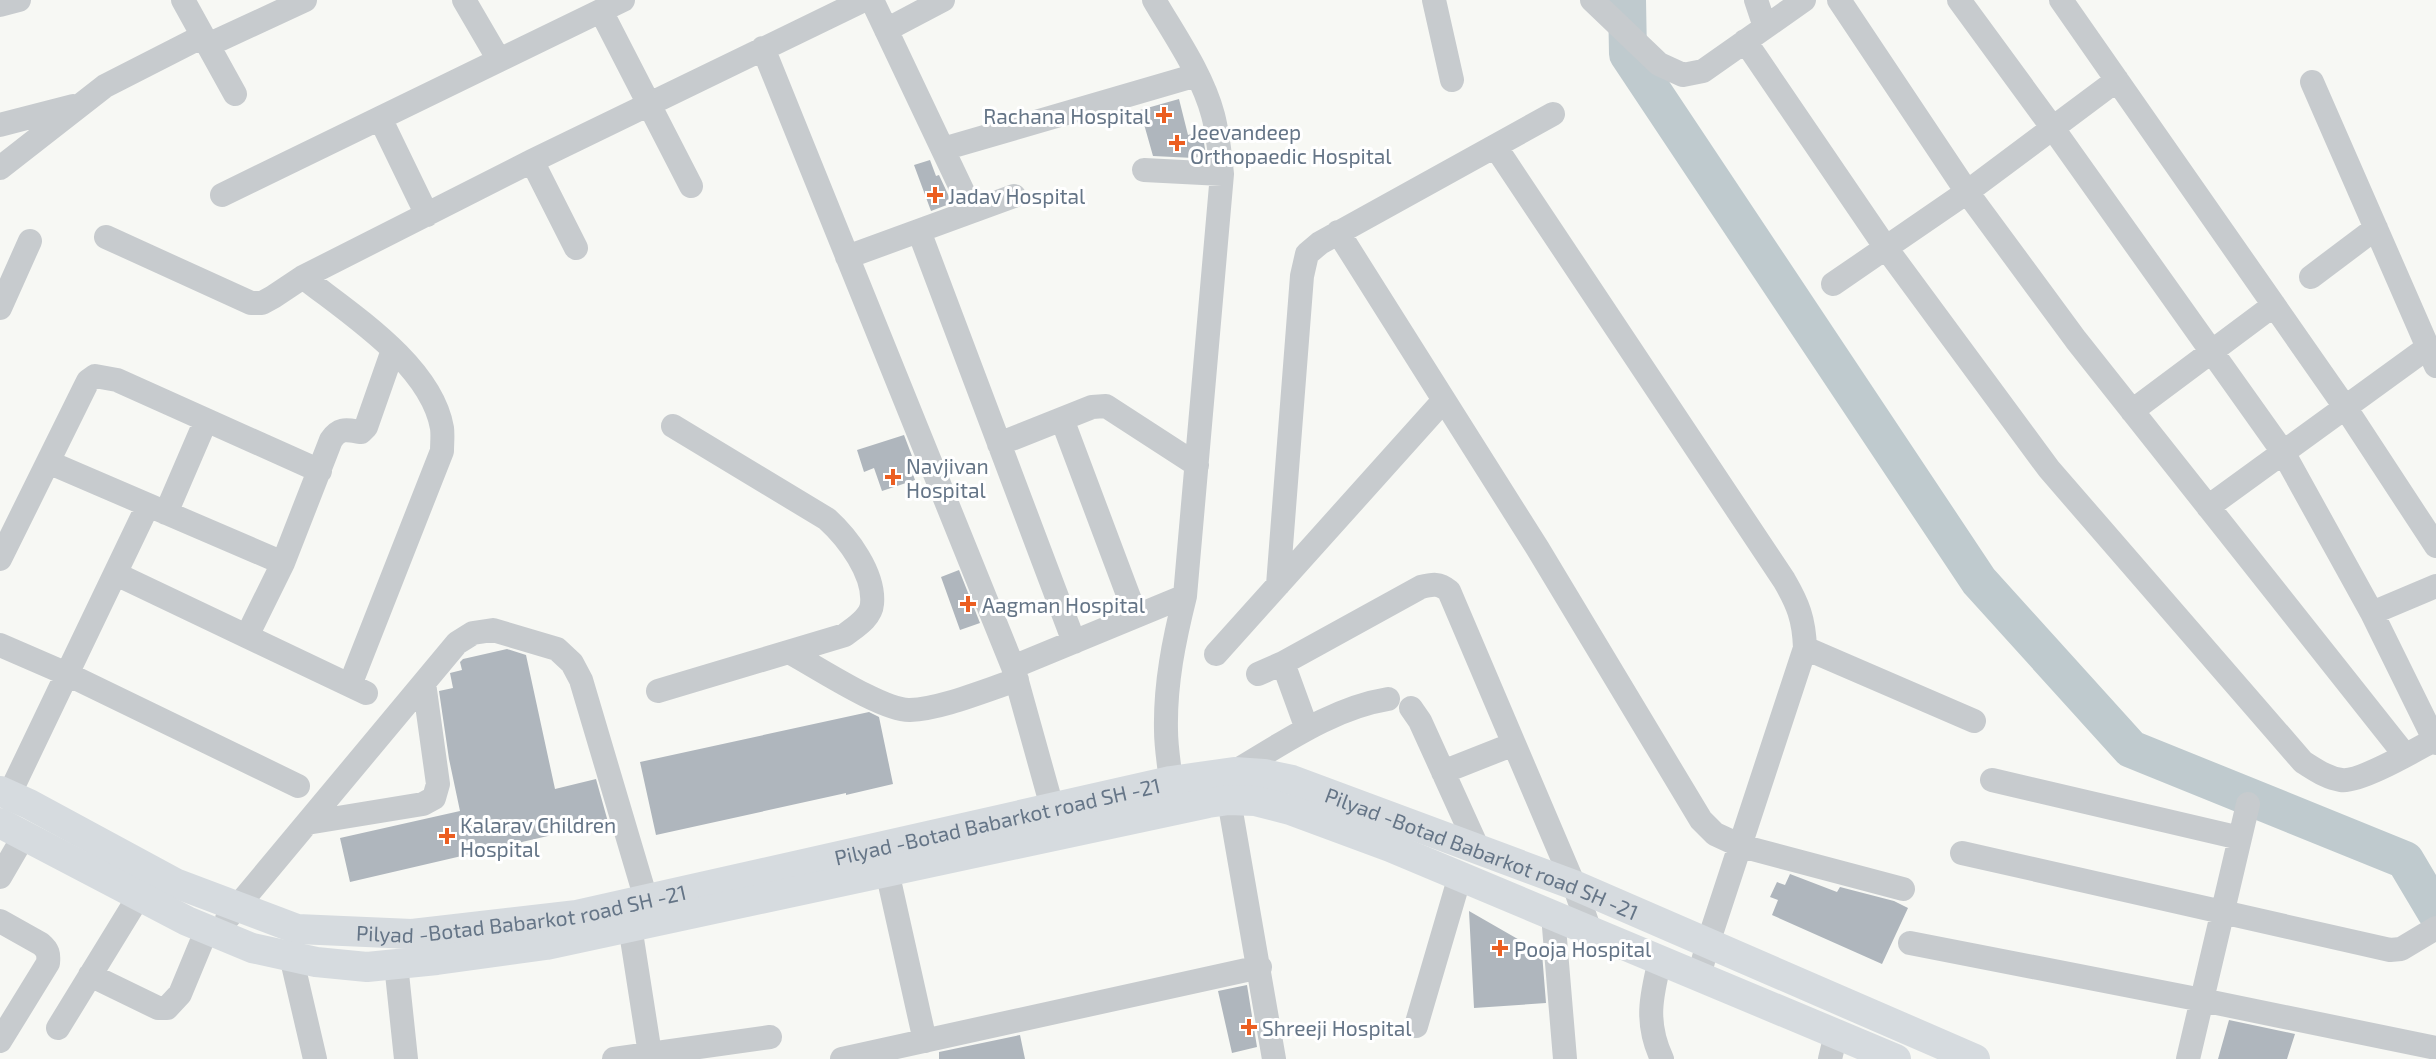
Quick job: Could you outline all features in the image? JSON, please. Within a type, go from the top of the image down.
[{"type":"main road","name":"Pilyad -Botad Babarkot road SH -21","points":[[9,811],[175,883],[297,929],[412,934],[577,915],[1232,786],[1264,774],[1292,780],[1574,885],[1708,943],[1939,1052],[1975,1059]]},
{"type":"main road","name":"Pilyad -Botad Babarkot road SH -21","points":[[9,811],[139,896],[212,931],[252,948],[316,962],[367,967],[546,945],[887,871],[1056,821],[1171,781],[1232,786],[1255,801],[1290,810],[1390,847],[1699,976],[1833,1046],[1896,1059]]},
{"type":"street","points":[[0,5],[19,0]]},
{"type":"street","points":[[183,0],[235,94]]},
{"type":"street","points":[[0,168],[105,86],[305,0]]},
{"type":"street","points":[[464,0],[499,60]]},
{"type":"street","points":[[222,195],[623,0]]},
{"type":"street","points":[[106,237],[251,303],[262,303],[303,277],[532,161],[864,0]]},
{"type":"street","points":[[872,0],[972,212]]},
{"type":"street","points":[[886,30],[943,0]]},
{"type":"street","points":[[1154,0],[1197,75],[1212,112],[1219,142],[1222,174],[1185,596],[1173,643],[1168,676],[1166,730],[1171,781]]},
{"type":"street","points":[[1434,0],[1452,80]]},
{"type":"street","points":[[1756,0],[1766,27]]},
{"type":"street","points":[[1600,8],[1659,64],[1683,75],[1703,71],[1804,0]]},
{"type":"street","points":[[1839,0],[1967,192],[2076,340],[2405,755]]},
{"type":"street","points":[[1745,41],[1886,248],[2049,470],[2303,762],[2326,777],[2344,781],[2367,774],[2436,741],[2372,613],[2283,452],[1959,0]]},
{"type":"street","points":[[2061,0],[2345,407],[2436,546]]},
{"type":"street","points":[[601,11],[691,186]]},
{"type":"street","points":[[763,48],[1015,674],[1056,821]]},
{"type":"street","points":[[943,149],[1197,75]]},
{"type":"street","points":[[1833,284],[1967,192],[2117,80]]},
{"type":"street","points":[[2208,507],[2345,407],[2432,357],[2312,82]]},
{"type":"street","points":[[0,124],[84,104]]},
{"type":"street","points":[[1278,585],[1302,276],[1308,254],[1338,232],[1553,114]]},
{"type":"street","points":[[380,118],[427,215]]},
{"type":"street","points":[[1495,146],[1784,579],[1799,608],[1804,626],[1805,648],[1699,976]]},
{"type":"street","points":[[532,161],[576,248]]},
{"type":"street","points":[[1144,170],[1222,174]]},
{"type":"street","points":[[847,257],[1014,196]]},
{"type":"street","points":[[2311,277],[2376,228]]},
{"type":"street","points":[[919,231],[1074,642]]},
{"type":"street","points":[[1338,232],[1538,549],[1701,820],[1715,834],[1741,846],[1903,889]]},
{"type":"street","points":[[0,308],[6,271],[30,241]]},
{"type":"street","points":[[116,574],[358,689],[442,451],[442,429],[434,403],[421,379],[393,350],[303,277]]},
{"type":"street","points":[[2132,411],[2274,305]]},
{"type":"street","points":[[247,636],[283,563],[331,440],[336,432],[344,429],[361,432],[366,427],[393,350]]},
{"type":"street","points":[[0,559],[7,530],[48,462],[88,381],[95,376],[117,380],[320,471]]},
{"type":"street","points":[[1216,654],[1444,400]]},
{"type":"street","points":[[999,444],[1092,407],[1106,406],[1197,465]]},
{"type":"street","points":[[1062,419],[1136,616]]},
{"type":"street","points":[[0,877],[9,811],[67,674],[116,574],[157,509],[206,420]]},
{"type":"street","points":[[658,691],[845,635],[863,621],[872,605],[869,582],[861,562],[839,530],[826,519],[673,426]]},
{"type":"street","points":[[48,462],[283,563]]},
{"type":"street","points":[[1258,674],[1283,663],[1421,587],[1431,584],[1441,585],[1449,591],[1574,885],[1590,931]]},
{"type":"street","points":[[2372,613],[2436,586]]},
{"type":"street","points":[[789,652],[888,706],[908,710],[928,708],[1015,674],[1074,642],[1185,596]]},
{"type":"street","points":[[90,975],[158,1008],[167,1008],[180,994],[212,931],[237,906],[307,824],[457,643],[473,633],[492,630],[557,649],[573,663],[581,680],[646,900]]},
{"type":"street","points":[[0,645],[67,674],[297,786]]},
{"type":"street","points":[[1805,648],[1974,721]]},
{"type":"street","points":[[1283,663],[1307,729]]},
{"type":"street","points":[[307,824],[423,804],[434,798],[438,784],[424,683]]},
{"type":"street","points":[[1274,1059],[1232,786],[1307,729],[1351,708],[1388,699]]},
{"type":"street","points":[[1411,708],[1420,721],[1479,851]]},
{"type":"street","points":[[1443,772],[1514,744]]},
{"type":"street","points":[[1992,780],[2240,838]]},
{"type":"street","points":[[2188,1059],[2248,804]]},
{"type":"street","points":[[1962,854],[2390,950],[2408,945],[2436,928]]},
{"type":"street","points":[[887,871],[925,1041]]},
{"type":"street","points":[[1416,1026],[1460,876]]},
{"type":"street","points":[[58,1028],[139,896]]},
{"type":"street","points":[[1553,915],[1565,1059]]},
{"type":"street","points":[[0,921],[41,944],[46,948],[49,956],[48,963],[0,1041]]},
{"type":"street","points":[[630,926],[650,1054]]},
{"type":"street","points":[[1910,943],[2436,1048]]},
{"type":"street","points":[[291,956],[315,1059]]},
{"type":"street","points":[[1660,960],[1650,1000],[1655,1045],[1662,1059]]},
{"type":"street","points":[[396,964],[406,1059]]},
{"type":"street","points":[[843,1059],[1260,968]]},
{"type":"street","points":[[614,1059],[770,1037]]},
{"type":"building","points":[[1179,99],[1188,135],[1202,131],[1206,155],[1194,158],[1153,156],[1140,110]]},
{"type":"building","points":[[930,160],[936,176],[939,175],[952,203],[931,211],[914,165]]},
{"type":"building","points":[[904,435],[912,456],[907,457],[915,480],[882,491],[874,468],[864,472],[857,450]]},
{"type":"building","points":[[959,570],[980,623],[960,630],[941,577]]},
{"type":"building","points":[[507,649],[526,655],[555,789],[596,779],[608,822],[350,882],[340,838],[460,811],[449,759],[439,691],[453,688],[450,673],[462,670],[460,662],[463,659]]},
{"type":"building","points":[[869,712],[879,717],[893,784],[656,835],[640,762]]},
{"type":"building","points":[[1790,874],[1837,892],[1840,887],[1894,901],[1908,908],[1882,964],[1772,915],[1778,900],[1770,897],[1777,882],[1785,885]]},
{"type":"building","points":[[1469,911],[1542,953],[1546,1003],[1474,1008]]},
{"type":"building","points":[[1247,985],[1257,1047],[1232,1053],[1218,991]]},
{"type":"building","points":[[2229,1020],[2295,1034],[2287,1059],[2218,1059]]},
{"type":"building","points":[[1020,1035],[1025,1059],[939,1059],[939,1052]]},
{"type":"waterway","points":[[1627,0],[1628,54],[1979,581],[2131,749],[2405,860],[2436,912]]},
{"type":"place","name":"Rachana Hospital","points":[[1164,115]]},
{"type":"place","name":"Jeevandeep Orthopaedic Hospital","points":[[1177,143]]},
{"type":"place","name":"Jadav Hospital","points":[[935,195]]},
{"type":"place","name":"Navjivan Hospital","points":[[893,477]]},
{"type":"place","name":"Aagman Hospital","points":[[968,604]]},
{"type":"place","name":"Kalarav Children Hospital","points":[[447,836]]},
{"type":"place","name":"Pooja Hospital","points":[[1500,948]]},
{"type":"place","name":"Shreeji Hospital","points":[[1249,1027]]}]
